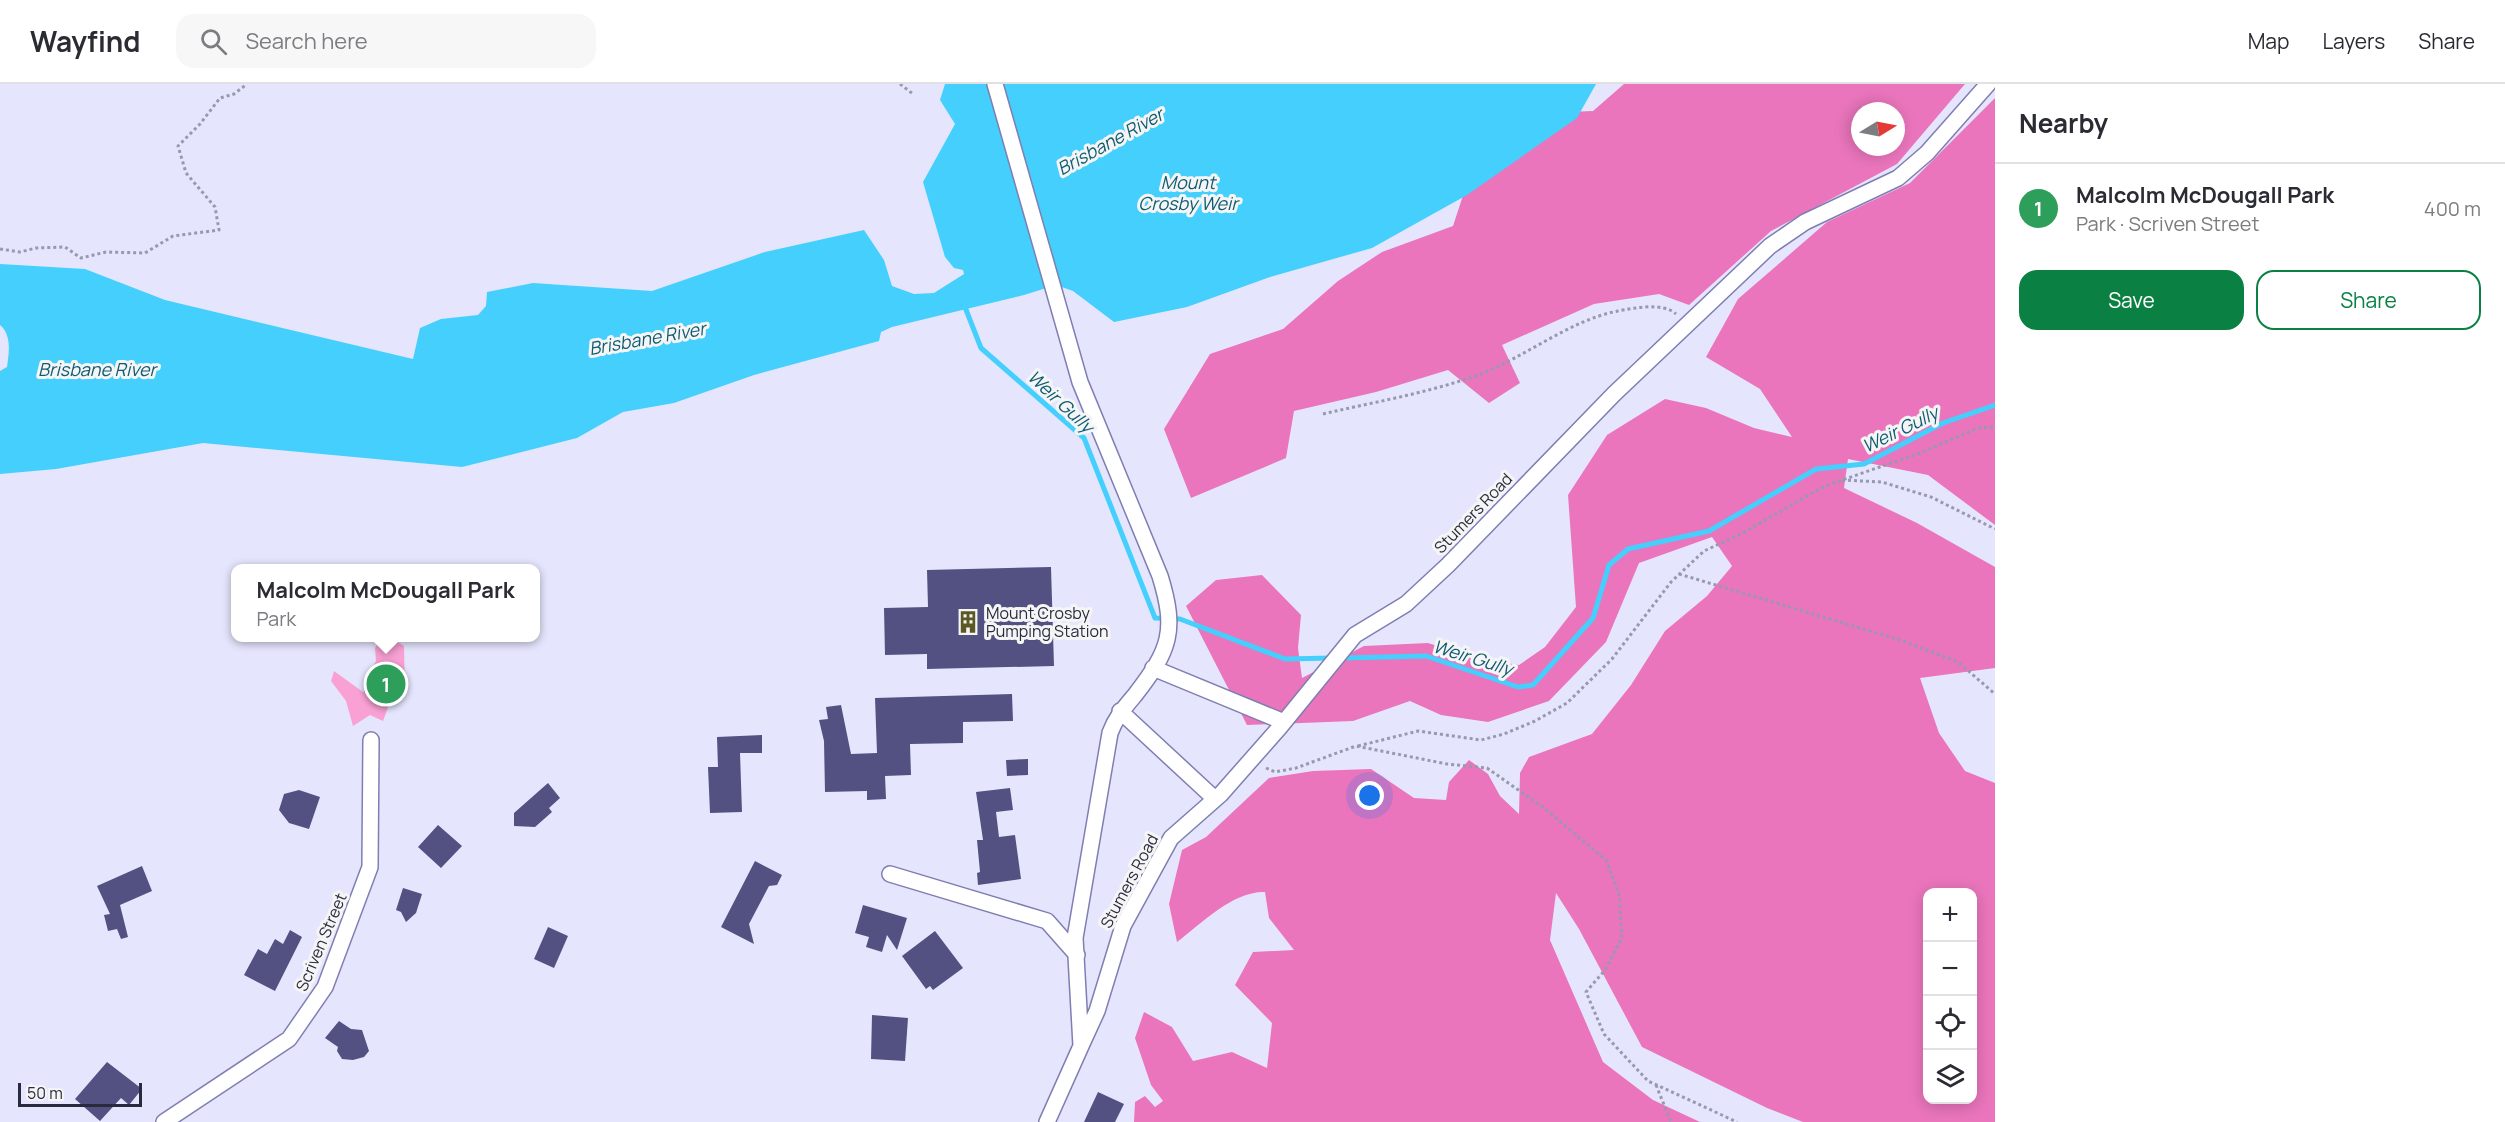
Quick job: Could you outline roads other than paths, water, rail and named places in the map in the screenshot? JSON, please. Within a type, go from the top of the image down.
[{"type":"street","name":"Stumers Road","points":[[994,84],[1080,382],[1160,576],[1169,607],[1170,630],[1165,650],[1120,711],[1110,734],[1075,938],[1081,1046]]},
{"type":"street","name":"Stumers Road","points":[[1047,1122],[1097,1011],[1123,926],[1171,838],[1215,799],[1250,761],[1355,635],[1406,604],[1448,565],[1614,394],[1770,246],[1805,222],[1898,178],[1927,153],[1988,84]]},
{"type":"street","points":[[1153,668],[1284,722]]},
{"type":"street","points":[[1120,711],[1215,799]]},
{"type":"street","name":"Scriven Street","points":[[165,1122],[290,1039],[325,987],[370,867],[371,740]]},
{"type":"street","points":[[890,874],[1047,921],[1077,955]]},
{"type":"water","name":"Brisbane River","points":[[945,84],[1596,84],[1577,118],[1467,195],[1372,248],[1270,277],[1187,307],[1114,322],[1073,291],[1056,285],[892,327],[881,332],[879,341],[754,375],[674,403],[623,412],[577,438],[462,467],[203,443],[56,469],[0,474],[0,371],[7,367],[9,350],[8,339],[0,325],[0,264],[85,269],[165,300],[413,359],[420,328],[441,319],[478,315],[486,306],[487,292],[533,283],[652,291],[765,252],[864,230],[884,260],[892,286],[914,294],[934,293],[964,274],[963,270],[954,268],[945,257],[923,182],[955,124],[940,100]]},
{"type":"waterway","name":"Weir Gully","points":[[963,302],[981,348],[1084,438],[1155,618],[1180,619],[1285,659],[1332,658]]},
{"type":"waterway","name":"Weir Gully","points":[[1341,658],[1426,656],[1518,687],[1533,685],[1593,618],[1609,565],[1628,549],[1709,531],[1816,469],[1864,464],[1943,423],[1995,405]]},
{"type":"place","name":"Mount Crosby Pumping Station","points":[[968,622]]},
{"type":"place","name":"Malcolm McDougall Park","points":[[386,684]]},
{"type":"water label","name":"Mount Crosby Weir","points":[[1188,192]]}]
